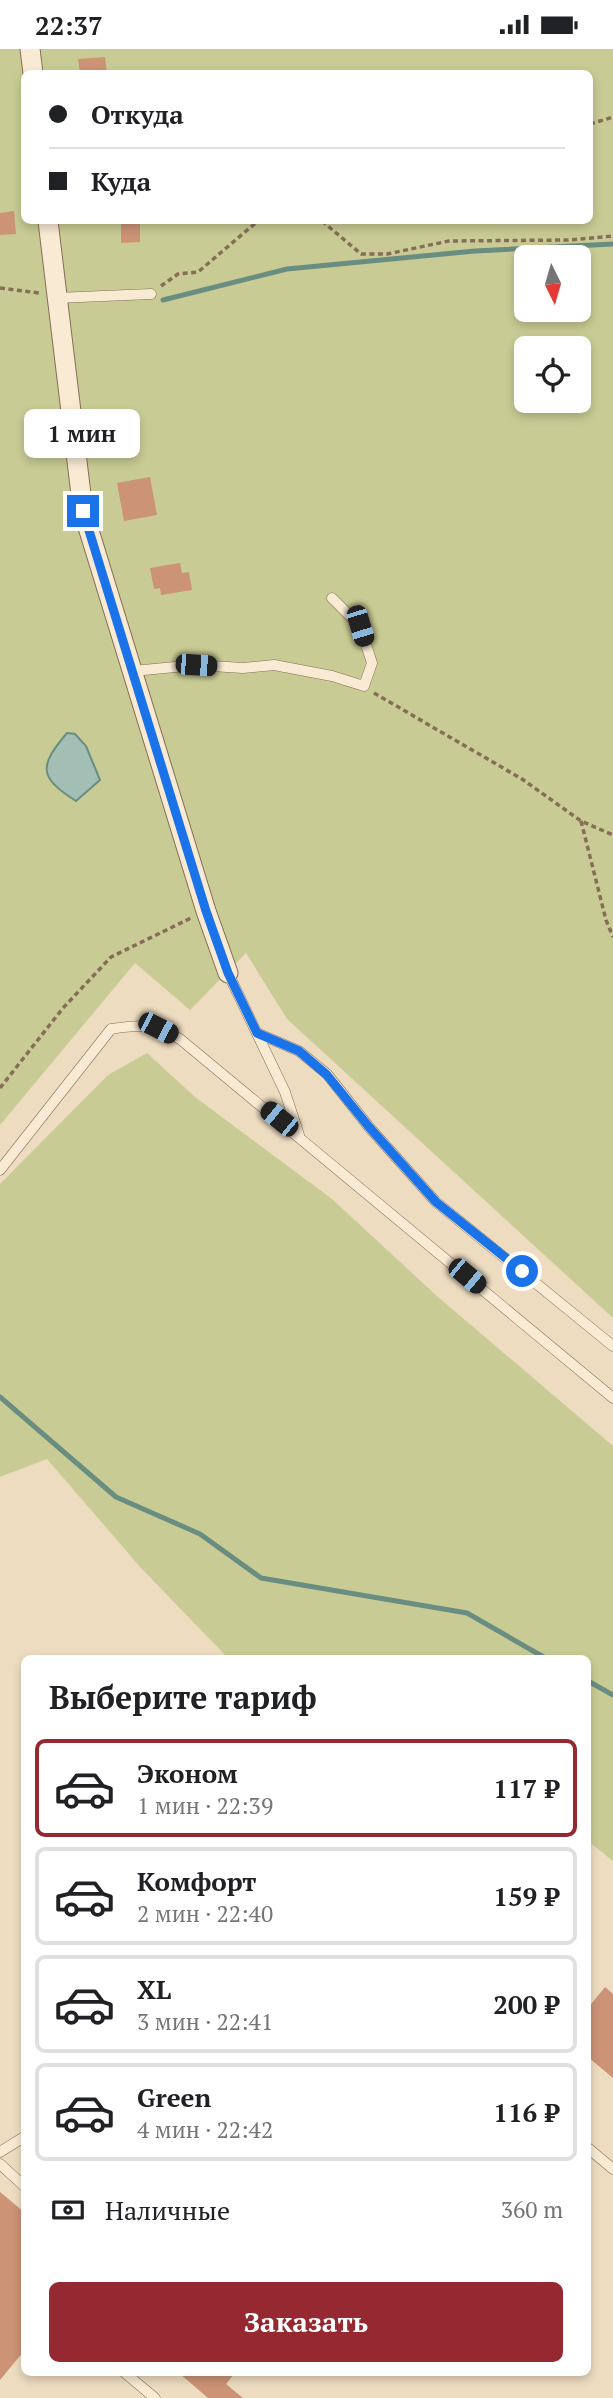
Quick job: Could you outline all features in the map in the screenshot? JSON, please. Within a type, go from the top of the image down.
[{"type":"street","points":[[30,49],[33,70]]},
{"type":"street","points":[[48,224],[55,298],[83,511],[206,911],[228,973]]},
{"type":"lane","points":[[55,298],[151,294]]},
{"type":"lane","points":[[133,671],[196,665],[243,668],[274,665],[332,676],[364,686],[372,663],[360,626],[332,598]]},
{"type":"lane","points":[[228,973],[285,1092],[299,1136]]},
{"type":"lane","points":[[0,1170],[111,1029],[138,1025],[158,1028],[180,1039],[613,1398]]},
{"type":"lane","points":[[257,1033],[299,1051],[327,1075],[436,1202],[613,1346]]},
{"type":"lane","points":[[0,2152],[21,2139]]},
{"type":"lane","points":[[591,2151],[613,2169]]},
{"type":"lane","points":[[0,2164],[21,2183]]},
{"type":"lane","points":[[129,2376],[155,2398]]},
{"type":"path","points":[[593,123],[613,117]]},
{"type":"path","points":[[151,294],[178,274],[198,272],[254,224]]},
{"type":"path","points":[[326,224],[361,254],[387,254],[449,241],[568,240],[613,236]]},
{"type":"path","points":[[0,288],[30,290],[55,298]]},
{"type":"path","points":[[364,686],[522,779],[581,821],[613,835]]},
{"type":"path","points":[[581,821],[613,937]]},
{"type":"path","points":[[0,1088],[63,1008],[111,957],[206,911]]},
{"type":"green space","points":[[0,49],[613,49],[613,1318],[287,1019],[246,953],[190,1010],[135,963],[0,1125]]},
{"type":"green space","points":[[147,1053],[195,1097],[332,1199],[438,1297],[613,1446],[613,1861],[591,1843],[591,1655],[225,1655],[141,1568],[47,1459],[0,1477],[0,1184],[108,1075]]},
{"type":"water","points":[[67,733],[75,734],[86,746],[100,780],[76,801],[55,785],[47,770],[51,754]]},
{"type":"building","points":[[105,57],[107,70],[80,70],[78,59]]},
{"type":"building","points":[[14,211],[16,234],[0,235],[0,213]]},
{"type":"building","points":[[121,224],[140,224],[140,242],[121,243]]},
{"type":"building","points":[[150,477],[157,515],[124,521],[117,483]]},
{"type":"building","points":[[180,563],[182,573],[189,572],[192,590],[161,595],[160,588],[154,589],[150,568]]},
{"type":"building","points":[[605,1987],[613,1994],[613,2078],[591,2060],[591,2004]]},
{"type":"building","points":[[0,2192],[21,2210],[21,2355],[0,2380]]},
{"type":"building","points":[[182,2376],[233,2376],[226,2384],[243,2398],[208,2398]]},
{"type":"waterway","points":[[163,300],[287,269],[475,251],[613,244]]},
{"type":"waterway","points":[[0,1397],[116,1497],[200,1534],[261,1578],[467,1613],[540,1655]]},
{"type":"waterway","points":[[591,1683],[613,1695]]},
{"type":"route","points":[[83,511],[206,911],[228,973],[257,1033],[299,1051],[327,1075],[436,1202],[522,1271]]}]
